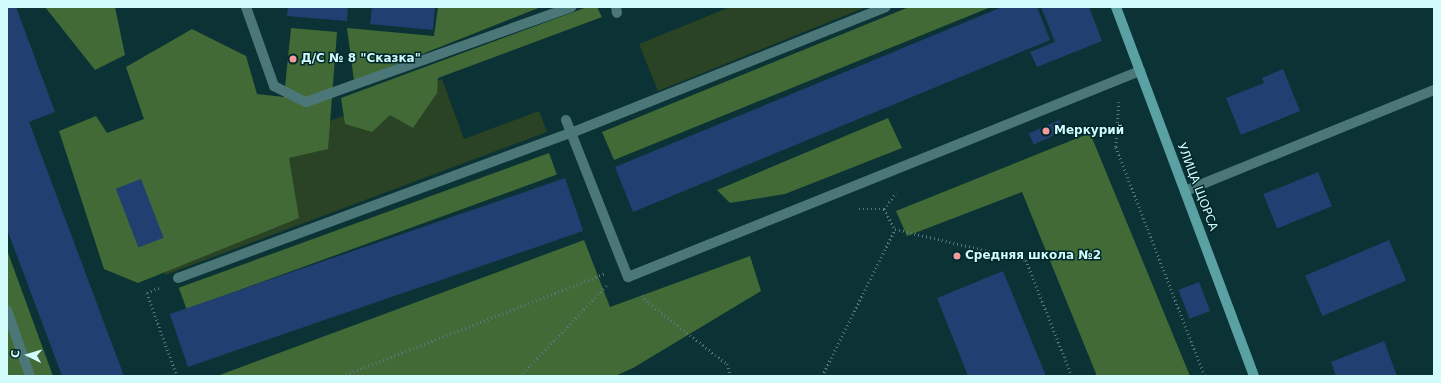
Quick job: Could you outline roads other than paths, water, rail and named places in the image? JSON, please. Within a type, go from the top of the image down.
[{"type":"street","points":[[246,7],[274,86],[306,102],[571,7]]},
{"type":"street","points":[[178,278],[571,133],[886,7]]},
{"type":"street","name":"УЛИЦА ЩОРСА","points":[[1116,7],[1254,376]]},
{"type":"street","points":[[566,120],[628,277],[1140,72]]},
{"type":"street","points":[[1185,191],[1434,90]]},
{"type":"street","points":[[7,310],[30,376]]},
{"type":"place","name":"Д/С № 8 \"Сказка\"","points":[[293,59]]},
{"type":"place","name":"Меркурий","points":[[1046,131]]},
{"type":"place","name":"Средняя школа №2","points":[[957,256]]}]
